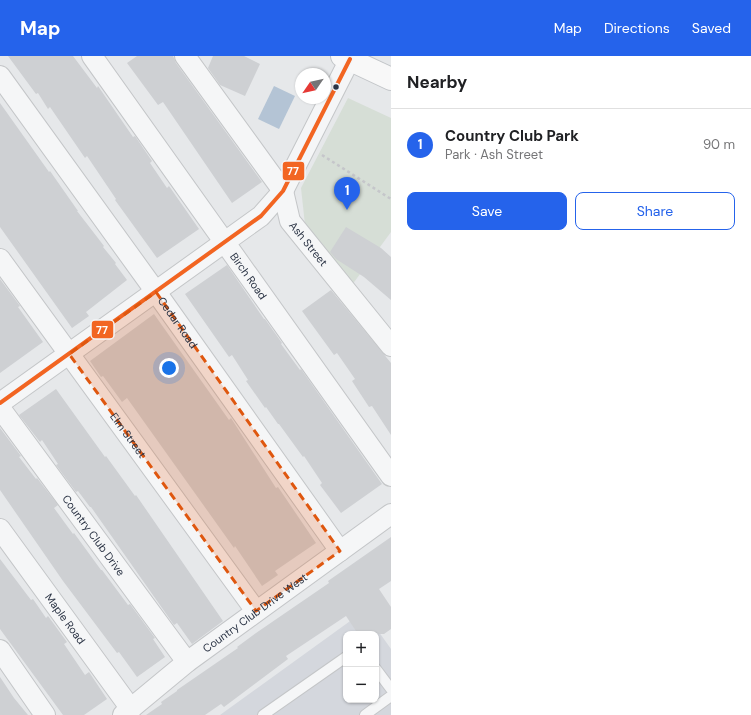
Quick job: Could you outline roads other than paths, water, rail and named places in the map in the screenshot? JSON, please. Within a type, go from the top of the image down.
[{"type":"main road","points":[[348,57],[391,79]]},
{"type":"street","name":"Birch Road","points":[[92,56],[391,476]]},
{"type":"street","name":"Ash Street","points":[[185,56],[283,191],[290,221],[388,335]]},
{"type":"street","points":[[0,403],[261,216],[283,191],[348,57]]},
{"type":"street","name":"Cedar Road","points":[[0,76],[340,551]]},
{"type":"street","name":"Elm Street","points":[[0,259],[256,612]]},
{"type":"street","name":"Country Club Drive","points":[[0,408],[187,662]]},
{"type":"street","name":"Country Club Drive West","points":[[127,712],[187,662],[391,514]]},
{"type":"street","name":"Maple Road","points":[[0,529],[127,712]]},
{"type":"street","points":[[0,650],[45,715]]},
{"type":"lane","points":[[266,714],[343,659]]},
{"type":"lane","points":[[379,673],[391,689]]},
{"type":"lane","points":[[365,715],[391,696]]},
{"type":"water","points":[[274,86],[295,96],[279,129],[258,119]]},
{"type":"place","name":"Country Club Park","points":[[347,210]]}]
